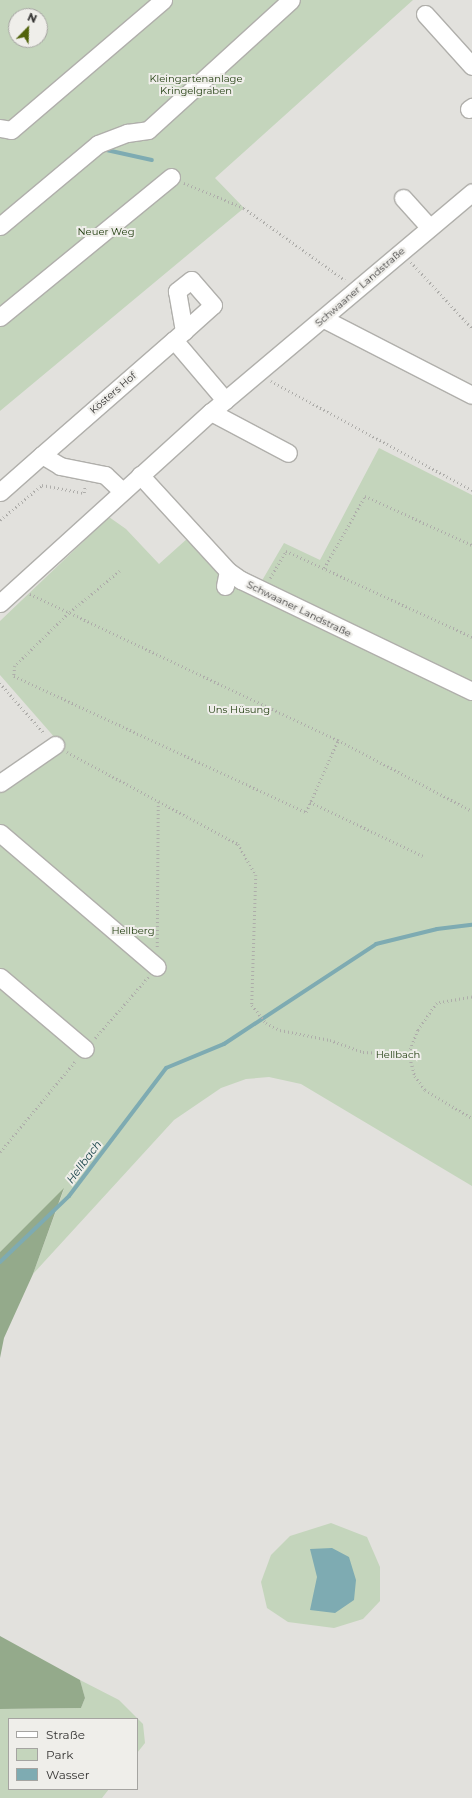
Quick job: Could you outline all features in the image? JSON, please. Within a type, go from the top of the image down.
[{"type":"street","points":[[0,128],[11,130],[163,0]]},
{"type":"street","points":[[0,226],[98,144],[127,133],[148,130],[291,0]]},
{"type":"street","points":[[425,14],[472,66]]},
{"type":"street","points":[[0,317],[171,177]]},
{"type":"street","name":"Schwaaner Landstraße","points":[[0,604],[122,491],[211,412],[472,192]]},
{"type":"street","points":[[406,196],[432,225]]},
{"type":"street","points":[[192,266],[182,274],[177,290],[179,335],[225,400]]},
{"type":"street","name":"Kösters Hof","points":[[0,492],[213,305],[190,280],[177,290]]},
{"type":"street","points":[[324,318],[472,395]]},
{"type":"street","points":[[211,412],[288,453]]},
{"type":"street","points":[[42,454],[60,466],[88,470],[105,475],[122,491]]},
{"type":"street","name":"Schwaaner Landstraße","points":[[140,475],[226,578],[262,592],[472,690]]},
{"type":"street","points":[[0,783],[55,745]]},
{"type":"street","points":[[0,834],[157,967]]},
{"type":"street","points":[[0,977],[85,1050]]},
{"type":"path","points":[[171,177],[244,208],[358,289]]},
{"type":"path","points":[[401,251],[472,328]]},
{"type":"path","points":[[261,370],[275,386],[472,490]]},
{"type":"path","points":[[0,520],[42,485],[84,493],[88,470]]},
{"type":"path","points":[[324,568],[365,496],[472,546]]},
{"type":"path","points":[[262,592],[286,551],[472,637]]},
{"type":"path","points":[[120,571],[69,613],[15,666],[14,676],[306,812],[338,740]]},
{"type":"path","points":[[21,585],[30,594],[338,740],[472,811]]},
{"type":"path","points":[[0,683],[55,745],[238,844],[256,876],[252,1005],[266,1023],[280,1030],[330,1040],[363,1052],[410,1054]]},
{"type":"path","points":[[310,802],[423,856]]},
{"type":"path","points":[[472,997],[437,1003],[418,1030],[410,1054],[415,1076],[425,1090],[472,1118]]},
{"type":"path","points":[[0,1152],[85,1050]]},
{"type":"green space","points":[[0,0],[413,0],[215,178],[244,208],[0,411]]},
{"type":"green space","points":[[379,448],[472,495],[472,685],[260,584],[284,543],[320,560]]},
{"type":"green space","points":[[109,517],[126,529],[159,564],[188,538],[225,577],[472,696],[472,1186],[301,1084],[269,1077],[246,1079],[221,1088],[174,1120],[33,1274],[64,1189],[0,1252],[0,775],[56,739],[0,675],[0,621]]},
{"type":"green space","points":[[64,1188],[33,1274],[4,1338],[0,1358],[0,1252]]},
{"type":"green space","points":[[331,1523],[367,1537],[380,1567],[380,1601],[363,1619],[334,1628],[288,1622],[267,1608],[261,1582],[271,1555],[290,1536]]},
{"type":"green space","points":[[0,1636],[80,1680],[85,1698],[81,1708],[0,1709]]},
{"type":"green space","points":[[80,1680],[119,1700],[137,1718],[8,1718],[8,1790],[108,1790],[102,1798],[0,1798],[0,1709],[81,1708],[85,1698]]},
{"type":"green space","points":[[138,1719],[143,1724],[145,1743],[138,1752]]},
{"type":"water","points":[[332,1548],[349,1557],[356,1580],[354,1600],[335,1613],[310,1610],[317,1577],[310,1549]]},
{"type":"waterway","points":[[102,149],[152,160]]},
{"type":"waterway","name":"Hellbach","points":[[0,1262],[69,1196],[166,1068],[224,1044],[376,944],[437,929],[472,925]]},
{"type":"park label","name":"Kleingartenanlage Kringelgraben","points":[[196,84]]},
{"type":"park label","name":"Neuer Weg","points":[[106,232]]},
{"type":"park label","name":"Uns Hüsung","points":[[239,710]]},
{"type":"park label","name":"Hellberg","points":[[133,931]]}]
